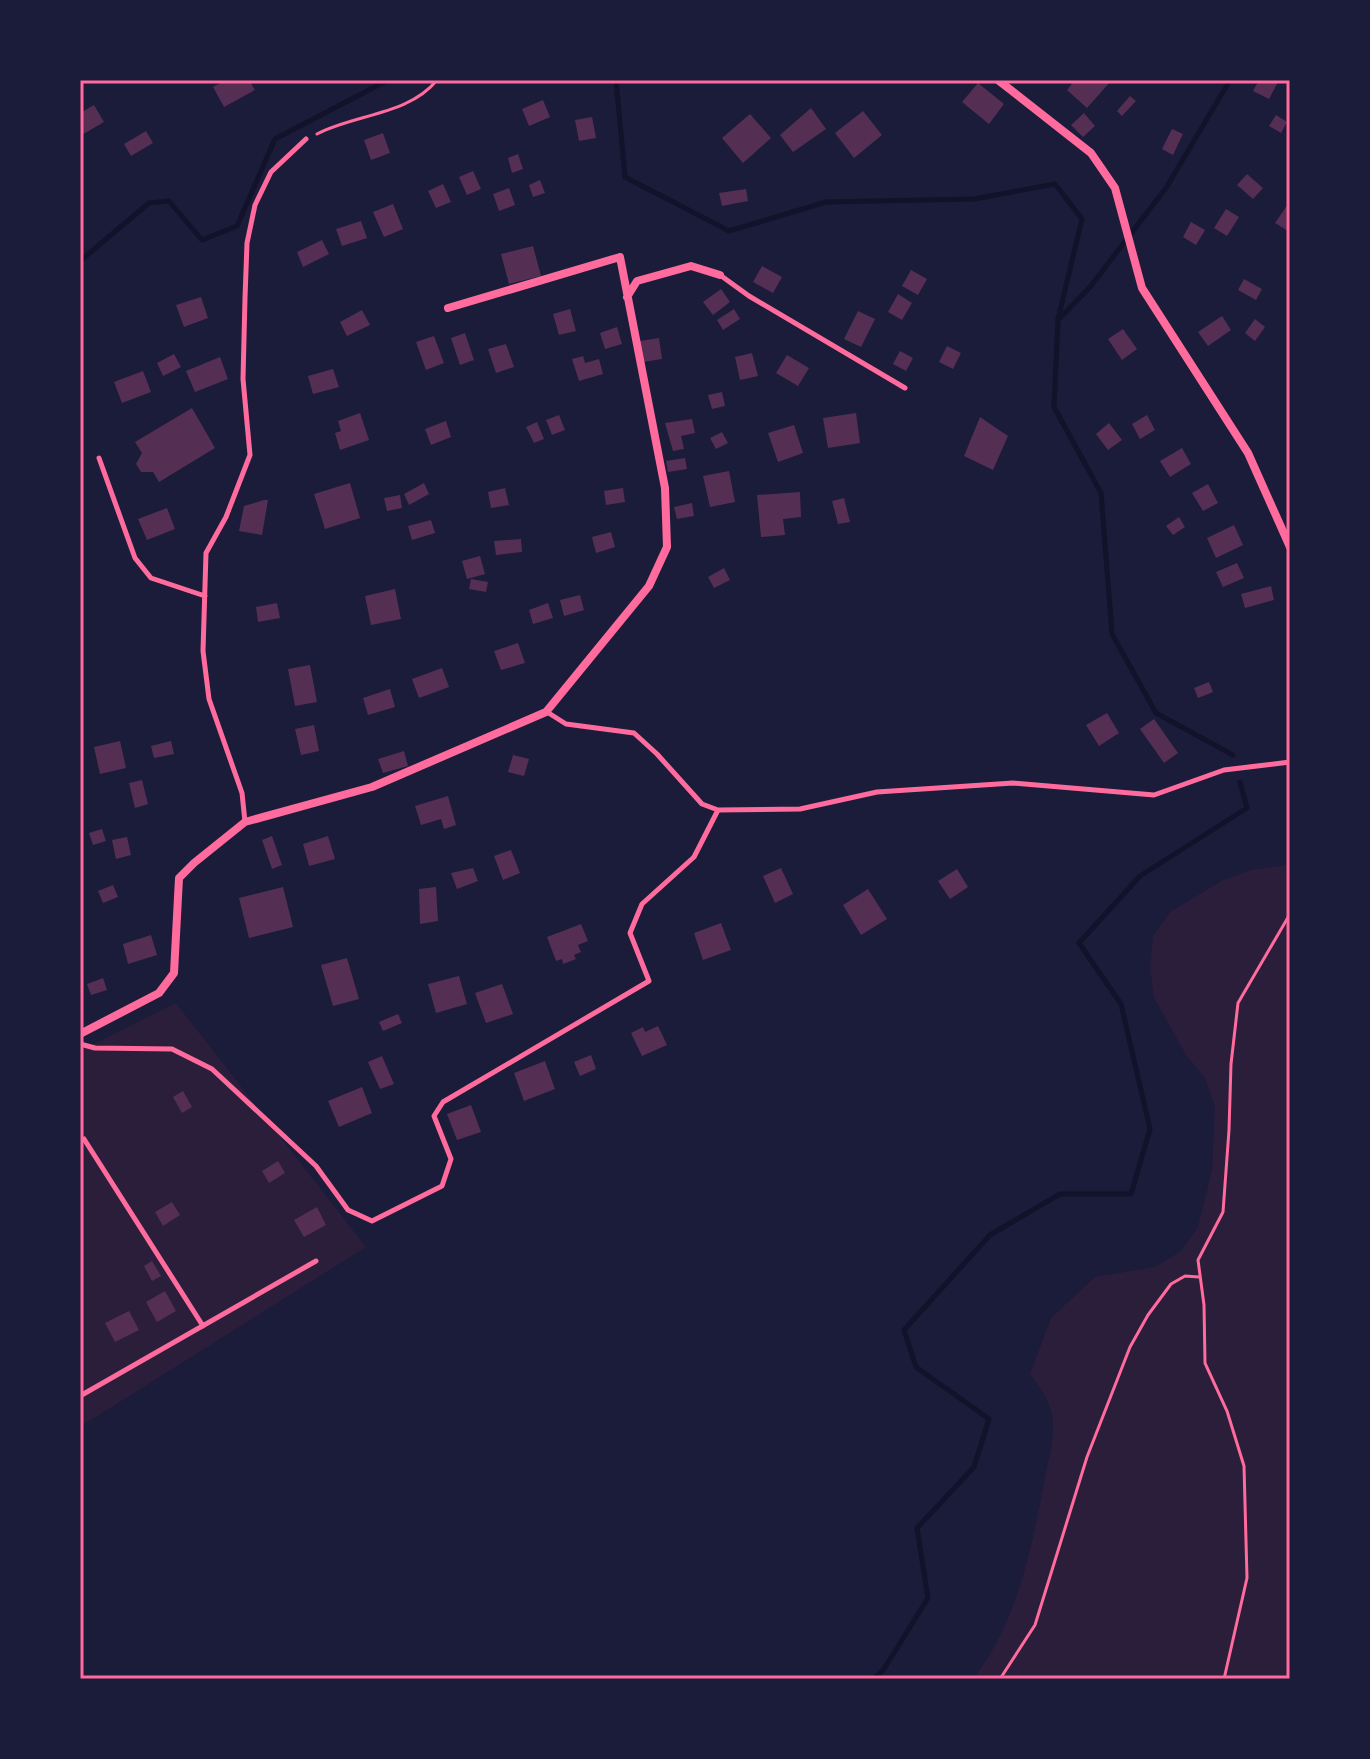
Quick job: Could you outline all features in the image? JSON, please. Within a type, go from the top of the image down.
[{"type":"street","points":[[998,80],[1091,153],[1115,188],[1142,288],[1248,453],[1290,547]]},
{"type":"street","points":[[80,1034],[159,993],[174,973],[179,878],[245,822],[372,787],[546,712],[649,586],[667,547],[665,488],[620,257],[448,308]]},
{"type":"street","points":[[627,298],[637,281],[691,266],[720,275]]},
{"type":"lane","points":[[245,822],[242,793],[209,699],[203,651],[206,553],[226,517],[250,455],[243,379],[247,243],[255,205],[271,172],[306,139]]},
{"type":"lane","points":[[720,275],[749,296],[905,388]]},
{"type":"lane","points":[[99,458],[135,558],[151,578],[205,596]]},
{"type":"lane","points":[[546,712],[566,724],[634,733],[702,804],[718,810],[800,809],[877,792],[1013,783],[1154,795],[1224,770],[1290,762]]},
{"type":"lane","points":[[80,1044],[95,1048],[172,1049],[212,1069],[316,1166],[348,1210],[372,1221],[442,1186],[451,1159],[434,1116],[443,1102],[649,981],[630,933],[642,904],[694,857],[718,810]]},
{"type":"lane","points":[[84,1139],[203,1326]]},
{"type":"lane","points":[[80,1396],[316,1261]]},
{"type":"path","points":[[306,139],[329,127],[404,103],[428,92],[437,80]]},
{"type":"path","points":[[1224,1679],[1247,1578],[1244,1466],[1227,1411],[1205,1363],[1198,1260],[1223,1212],[1231,1064],[1238,1003],[1290,914]]},
{"type":"path","points":[[1000,1679],[1035,1625],[1087,1457],[1130,1347],[1171,1284],[1185,1276],[1201,1277]]},
{"type":"shaded area","points":[[1290,865],[1290,1679],[973,1679],[988,1657],[1012,1608],[1035,1530],[1053,1421],[1047,1399],[1030,1374],[1051,1318],[1095,1277],[1155,1267],[1181,1251],[1198,1227],[1212,1170],[1215,1107],[1205,1078],[1186,1055],[1154,998],[1150,967],[1153,936],[1170,912],[1223,880],[1251,870]]},
{"type":"shaded area","points":[[176,1003],[366,1247],[80,1427],[80,1051]]},
{"type":"building","points":[[226,80],[249,80],[255,90],[224,107],[213,87]]},
{"type":"building","points":[[1075,80],[1110,82],[1087,108],[1067,90]]},
{"type":"building","points":[[1259,80],[1278,82],[1269,99],[1253,91]]},
{"type":"building","points":[[978,83],[1004,104],[989,124],[962,102]]},
{"type":"building","points":[[1130,96],[1136,101],[1122,116],[1117,111]]},
{"type":"building","points":[[543,100],[550,117],[529,126],[522,109]]},
{"type":"building","points":[[94,105],[104,122],[80,136],[80,113]]},
{"type":"building","points":[[811,108],[826,129],[793,152],[780,135]]},
{"type":"building","points":[[863,111],[882,135],[854,158],[835,133]]},
{"type":"building","points":[[1084,113],[1095,126],[1083,137],[1071,125]]},
{"type":"building","points":[[750,114],[771,138],[743,163],[722,138]]},
{"type":"building","points":[[1276,115],[1287,122],[1281,133],[1269,126]]},
{"type":"building","points":[[592,117],[596,138],[579,141],[575,120]]},
{"type":"building","points":[[1172,129],[1183,134],[1173,155],[1162,149]]},
{"type":"building","points":[[146,131],[153,143],[131,156],[124,144]]},
{"type":"building","points":[[383,133],[390,153],[371,160],[364,140]]},
{"type":"building","points":[[518,154],[523,169],[512,173],[508,158]]},
{"type":"building","points":[[473,171],[481,189],[467,195],[459,177]]},
{"type":"building","points":[[1247,174],[1263,188],[1253,199],[1237,185]]},
{"type":"building","points":[[540,180],[545,193],[533,197],[529,185]]},
{"type":"building","points":[[443,184],[451,202],[436,208],[428,191]]},
{"type":"building","points":[[509,188],[515,205],[499,211],[493,194]]},
{"type":"building","points":[[746,189],[748,201],[722,206],[719,193]]},
{"type":"building","points":[[1290,201],[1290,228],[1288,231],[1275,223]]},
{"type":"building","points":[[393,204],[403,229],[384,237],[373,212]]},
{"type":"building","points":[[1226,209],[1239,217],[1227,236],[1214,228]]},
{"type":"building","points":[[361,221],[367,238],[342,246],[336,229]]},
{"type":"building","points":[[1191,222],[1205,230],[1196,245],[1183,237]]},
{"type":"building","points":[[322,240],[329,254],[303,267],[297,252]]},
{"type":"building","points":[[533,246],[541,276],[509,284],[501,254]]},
{"type":"building","points":[[762,266],[782,277],[773,293],[753,282]]},
{"type":"building","points":[[911,270],[927,279],[918,295],[902,286]]},
{"type":"building","points":[[1244,279],[1262,289],[1256,300],[1238,290]]},
{"type":"building","points":[[721,289],[730,302],[713,315],[703,302]]},
{"type":"building","points":[[898,294],[912,303],[902,320],[888,312]]},
{"type":"building","points":[[201,297],[208,318],[184,327],[176,305]]},
{"type":"building","points":[[570,309],[576,331],[559,335],[553,314]]},
{"type":"building","points":[[734,309],[740,319],[723,330],[717,320]]},
{"type":"building","points":[[362,310],[370,325],[347,336],[340,322]]},
{"type":"building","points":[[858,311],[875,319],[861,347],[844,339]]},
{"type":"building","points":[[1222,316],[1231,330],[1208,346],[1198,332]]},
{"type":"building","points":[[1255,319],[1265,327],[1255,341],[1245,333]]},
{"type":"building","points":[[617,327],[622,344],[605,349],[600,333]]},
{"type":"building","points":[[1123,329],[1137,349],[1122,360],[1108,339]]},
{"type":"building","points":[[465,333],[474,360],[460,365],[451,338]]},
{"type":"building","points":[[434,336],[444,363],[426,370],[416,342]]},
{"type":"building","points":[[659,338],[662,359],[643,362],[640,341]]},
{"type":"building","points":[[506,344],[514,367],[496,373],[488,349]]},
{"type":"building","points":[[947,346],[961,353],[953,369],[939,362]]},
{"type":"building","points":[[900,351],[913,358],[906,371],[893,364]]},
{"type":"building","points":[[752,353],[758,376],[740,380],[735,357]]},
{"type":"building","points":[[174,354],[181,367],[163,376],[157,363]]},
{"type":"building","points":[[787,355],[809,368],[798,386],[776,373]]},
{"type":"building","points":[[583,356],[585,363],[599,359],[603,374],[579,381],[572,359]]},
{"type":"building","points":[[220,357],[228,379],[195,392],[186,371]]},
{"type":"building","points":[[333,369],[339,387],[313,394],[308,376]]},
{"type":"building","points":[[143,371],[151,392],[122,403],[114,382]]},
{"type":"building","points":[[722,392],[725,406],[712,409],[708,395]]},
{"type":"building","points":[[192,408],[215,448],[159,482],[153,472],[141,472],[136,464],[142,453],[135,442]]},
{"type":"building","points":[[360,413],[369,440],[340,450],[335,433],[341,431],[338,421]]},
{"type":"building","points":[[856,413],[860,443],[828,448],[823,418]]},
{"type":"building","points":[[559,415],[565,430],[552,435],[546,420]]},
{"type":"building","points":[[1147,415],[1155,430],[1140,439],[1132,424]]},
{"type":"building","points":[[980,417],[1008,436],[993,470],[964,456]]},
{"type":"building","points":[[692,419],[695,433],[681,436],[684,449],[673,451],[665,423]]},
{"type":"building","points":[[446,421],[451,437],[431,445],[425,429]]},
{"type":"building","points":[[537,422],[544,439],[534,443],[526,427]]},
{"type":"building","points":[[1109,423],[1122,440],[1108,450],[1096,434]]},
{"type":"building","points":[[794,425],[803,453],[778,462],[768,433]]},
{"type":"building","points":[[722,432],[728,443],[716,449],[710,438]]},
{"type":"building","points":[[1182,448],[1191,464],[1170,477],[1160,461]]},
{"type":"building","points":[[685,458],[687,469],[668,472],[666,461]]},
{"type":"building","points":[[729,471],[735,502],[710,507],[703,476]]},
{"type":"building","points":[[350,483],[360,518],[325,529],[314,494]]},
{"type":"building","points":[[424,483],[429,494],[409,505],[404,494]]},
{"type":"building","points":[[1208,484],[1218,503],[1203,511],[1192,493]]},
{"type":"building","points":[[505,488],[509,505],[491,508],[488,492]]},
{"type":"building","points":[[623,488],[625,502],[606,505],[604,491]]},
{"type":"building","points":[[800,492],[801,517],[783,519],[785,535],[761,537],[757,495]]},
{"type":"building","points":[[400,495],[402,508],[387,511],[384,498]]},
{"type":"building","points":[[844,498],[850,522],[838,524],[832,501]]},
{"type":"building","points":[[268,500],[262,535],[239,531],[244,506]]},
{"type":"building","points":[[692,503],[694,516],[677,519],[674,507]]},
{"type":"building","points":[[167,508],[175,529],[147,540],[138,519]]},
{"type":"building","points":[[1179,517],[1185,527],[1173,535],[1166,526]]},
{"type":"building","points":[[431,520],[435,533],[412,540],[408,526]]},
{"type":"building","points":[[1234,525],[1243,545],[1216,558],[1207,538]]},
{"type":"building","points":[[611,532],[615,547],[596,553],[592,537]]},
{"type":"building","points":[[521,539],[522,552],[496,555],[494,541]]},
{"type":"building","points":[[480,556],[485,574],[467,579],[462,561]]},
{"type":"building","points":[[1237,563],[1244,578],[1223,587],[1216,572]]},
{"type":"building","points":[[724,568],[730,580],[714,588],[708,577]]},
{"type":"building","points":[[471,579],[488,582],[486,592],[469,589]]},
{"type":"building","points":[[1271,586],[1274,600],[1245,608],[1241,594]]},
{"type":"building","points":[[395,589],[401,619],[371,625],[365,596]]},
{"type":"building","points":[[580,595],[584,610],[564,616],[560,600]]},
{"type":"building","points":[[277,603],[280,618],[258,622],[256,607]]},
{"type":"building","points":[[548,603],[553,618],[533,624],[529,610]]},
{"type":"building","points":[[518,643],[525,663],[501,670],[494,651]]},
{"type":"building","points":[[310,665],[317,702],[295,706],[288,669]]},
{"type":"building","points":[[442,668],[449,687],[419,698],[412,679]]},
{"type":"building","points":[[1209,682],[1213,692],[1198,698],[1194,688]]},
{"type":"building","points":[[390,689],[395,707],[368,715],[363,698]]},
{"type":"building","points":[[1107,713],[1119,733],[1099,746],[1086,725]]},
{"type":"building","points":[[1154,719],[1178,753],[1164,763],[1140,729]]},
{"type":"building","points":[[314,725],[319,751],[301,755],[295,729]]},
{"type":"building","points":[[120,741],[126,768],[100,774],[94,747]]},
{"type":"building","points":[[171,741],[174,754],[154,758],[151,746]]},
{"type":"building","points":[[404,751],[408,766],[383,773],[378,759]]},
{"type":"building","points":[[513,755],[529,759],[524,776],[508,772]]},
{"type":"building","points":[[142,780],[148,804],[135,808],[129,783]]},
{"type":"building","points":[[448,796],[456,825],[444,829],[441,819],[421,825],[415,806]]},
{"type":"building","points":[[102,829],[106,841],[93,845],[89,833]]},
{"type":"building","points":[[272,836],[282,865],[272,869],[262,840]]},
{"type":"building","points":[[328,836],[335,859],[309,866],[303,844]]},
{"type":"building","points":[[127,837],[131,855],[116,859],[112,840]]},
{"type":"building","points":[[511,850],[520,873],[503,880],[494,856]]},
{"type":"building","points":[[473,868],[478,881],[457,889],[451,873]]},
{"type":"building","points":[[781,868],[793,894],[775,903],[763,876]]},
{"type":"building","points":[[957,869],[968,887],[950,899],[938,881]]},
{"type":"building","points":[[113,885],[118,897],[103,903],[98,891]]},
{"type":"building","points":[[283,887],[293,927],[249,938],[239,898]]},
{"type":"building","points":[[436,887],[438,921],[420,924],[419,889]]},
{"type":"building","points":[[868,889],[887,919],[861,935],[843,905]]},
{"type":"building","points":[[721,923],[731,950],[703,960],[694,933]]},
{"type":"building","points":[[581,924],[588,941],[578,945],[581,952],[574,955],[576,959],[563,964],[562,959],[556,961],[547,937]]},
{"type":"building","points":[[151,935],[157,955],[128,964],[123,944]]},
{"type":"building","points":[[347,958],[359,999],[333,1006],[321,965]]},
{"type":"building","points":[[459,976],[467,1004],[436,1013],[428,984]]},
{"type":"building","points":[[103,978],[107,990],[91,995],[87,984]]},
{"type":"building","points":[[502,984],[513,1014],[486,1023],[475,993]]},
{"type":"building","points":[[398,1014],[402,1023],[383,1031],[379,1022]]},
{"type":"building","points":[[658,1026],[667,1045],[642,1056],[631,1033],[643,1027],[645,1032]]},
{"type":"building","points":[[591,1055],[596,1069],[580,1076],[574,1062]]},
{"type":"building","points":[[382,1056],[394,1084],[380,1089],[368,1062]]},
{"type":"building","points":[[545,1061],[555,1089],[524,1101],[514,1073]]},
{"type":"building","points":[[362,1087],[372,1113],[339,1127],[328,1101]]},
{"type":"building","points":[[183,1091],[192,1107],[182,1113],[173,1097]]},
{"type":"building","points":[[471,1105],[481,1132],[457,1140],[447,1114]]},
{"type":"building","points":[[278,1161],[285,1173],[269,1183],[262,1171]]},
{"type":"building","points":[[172,1202],[180,1215],[163,1226],[155,1212]]},
{"type":"building","points":[[317,1207],[326,1225],[304,1237],[294,1220]]},
{"type":"building","points":[[152,1261],[161,1276],[152,1281],[144,1266]]},
{"type":"building","points":[[165,1291],[176,1311],[157,1322],[146,1302]]},
{"type":"building","points":[[129,1311],[139,1330],[115,1342],[105,1323]]},
{"type":"waterway","points":[[80,261],[149,203],[169,201],[202,240],[237,226],[275,139],[388,80]]},
{"type":"waterway","points":[[616,80],[625,177],[729,231],[826,202],[974,199],[1055,184],[1082,219],[1058,319],[1054,407],[1101,493],[1112,634],[1156,713],[1233,755]]},
{"type":"waterway","points":[[1059,319],[1090,287],[1166,188],[1230,80]]},
{"type":"waterway","points":[[874,1679],[884,1669],[928,1598],[917,1528],[974,1467],[989,1419],[916,1367],[904,1330],[990,1235],[1060,1194],[1131,1194],[1150,1129],[1121,1004],[1079,943],[1140,876],[1247,808],[1240,782]]}]
